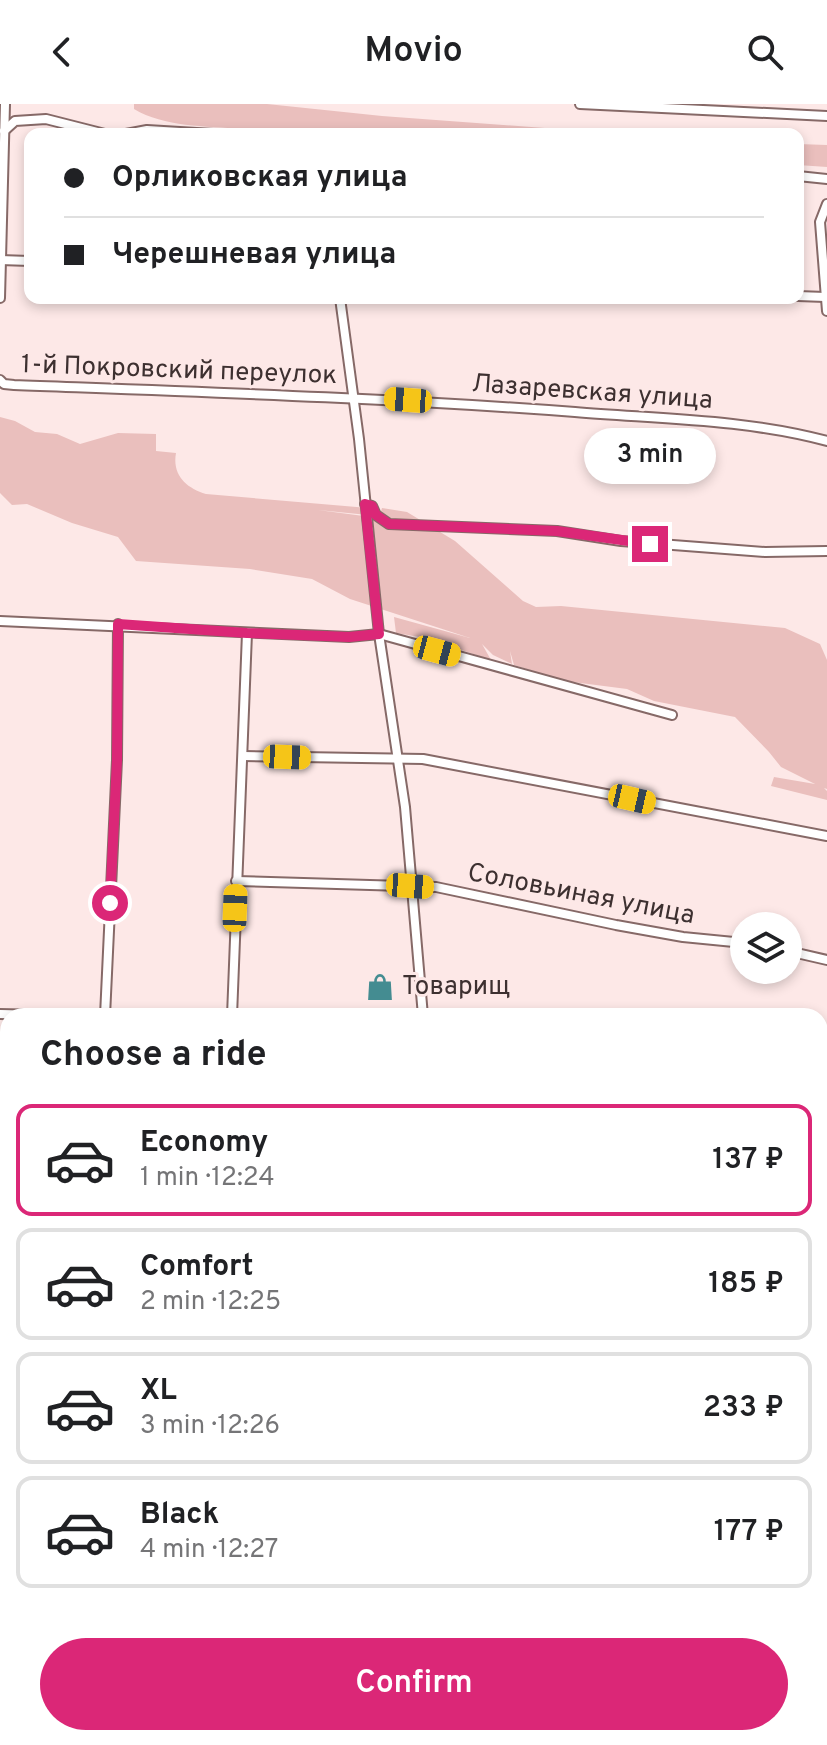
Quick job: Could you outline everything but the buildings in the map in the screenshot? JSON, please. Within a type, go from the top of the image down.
[{"type":"street","points":[[0,298],[5,104]]},
{"type":"street","points":[[580,104],[827,116]]},
{"type":"street","points":[[2,131],[15,121],[46,119],[81,128]]},
{"type":"street","points":[[804,177],[827,179]]},
{"type":"street","points":[[827,204],[820,222],[827,311]]},
{"type":"street","points":[[0,260],[24,261]]},
{"type":"street","points":[[804,296],[825,297]]},
{"type":"street","points":[[341,304],[379,634],[399,760],[422,1008]]},
{"type":"street","name":"1-й Покровский переулок","points":[[2,382],[353,397]]},
{"type":"street","name":"Лазаревская улица","points":[[353,397],[762,426],[827,441]]},
{"type":"street","points":[[365,504],[372,506],[376,515],[389,524],[557,531],[621,541],[765,552],[827,551]]},
{"type":"street","points":[[0,621],[118,624],[349,637],[379,634],[672,715]]},
{"type":"street","points":[[105,1008],[117,760],[118,624]]},
{"type":"street","points":[[232,1008],[247,633]]},
{"type":"street","points":[[243,756],[423,759],[827,836]]},
{"type":"street","name":"Соловьиная улица","points":[[236,881],[410,886],[474,894],[529,908],[656,932],[730,941]]},
{"type":"street","points":[[802,954],[827,960]]},
{"type":"shaded area","points":[[134,104],[267,104],[544,128],[230,128],[172,122],[134,109]]},
{"type":"shaded area","points":[[804,144],[827,145],[827,167],[804,165]]},
{"type":"shaded area","points":[[0,417],[35,432],[57,434],[80,444],[118,433],[156,434],[156,451],[176,453],[176,468],[182,480],[206,494],[380,509],[378,516],[318,510],[379,518],[382,508],[407,512],[455,541],[523,601],[536,607],[561,606],[785,628],[820,644],[827,660],[827,789],[824,788],[827,800],[771,786],[774,777],[815,784],[781,767],[735,717],[654,701],[627,689],[565,681],[514,665],[510,651],[512,664],[493,655],[482,644],[491,660],[426,638],[396,633],[394,617],[470,638],[350,599],[312,579],[250,569],[136,561],[118,537],[72,523],[27,504],[12,505],[0,493]]},
{"type":"place","name":"Товарищ","points":[[380,987]]},
{"type":"route","points":[[110,903],[117,760],[118,624],[349,637],[379,634],[365,504],[372,506],[382,522],[389,524],[557,531],[650,544]]}]
